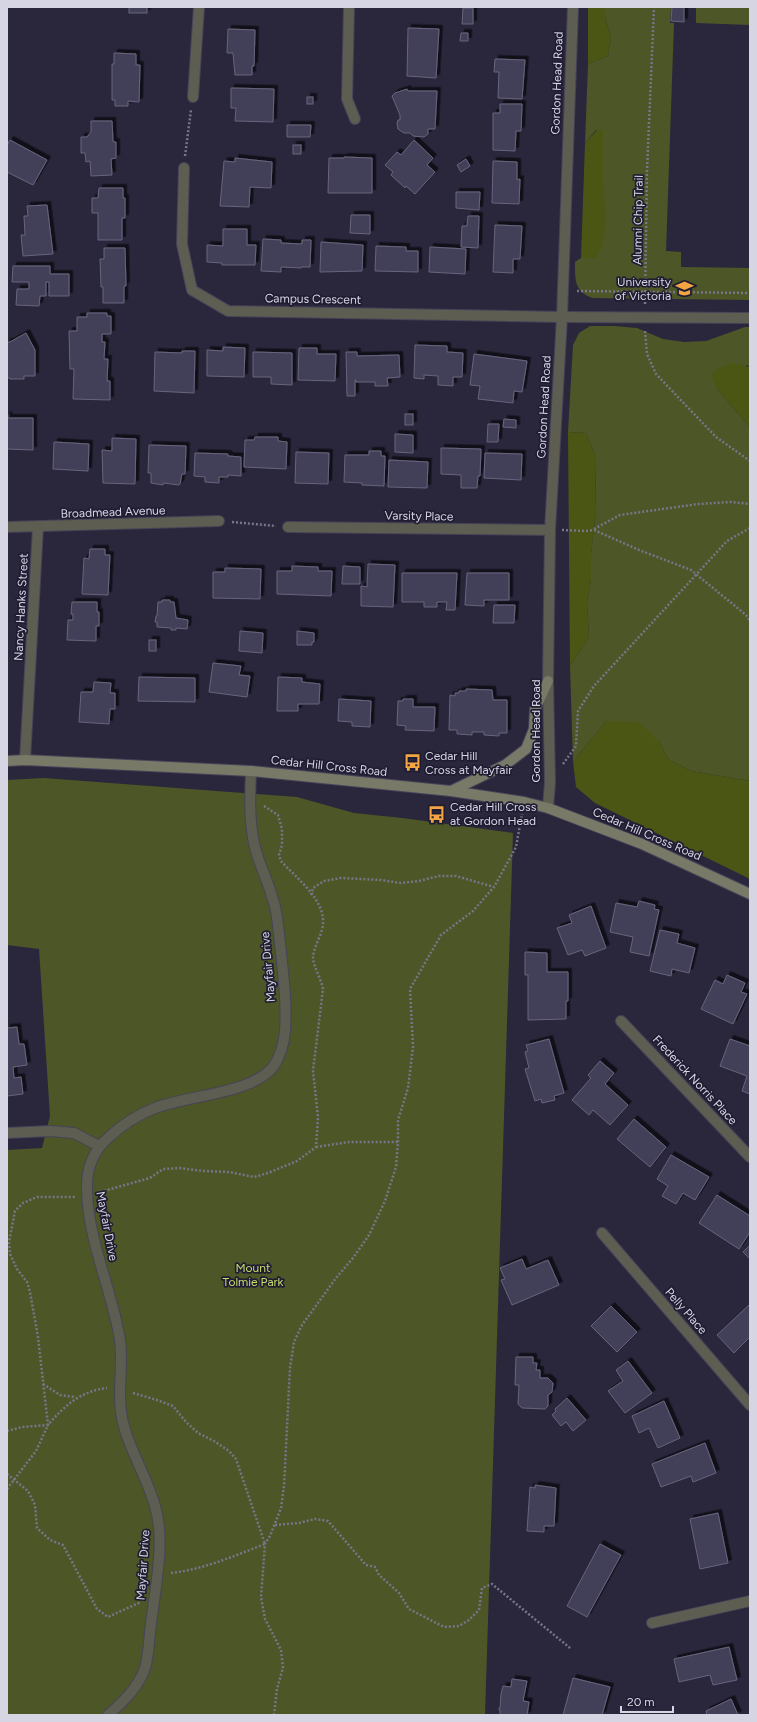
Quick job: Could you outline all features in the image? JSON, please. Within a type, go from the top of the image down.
[{"type":"main road","points":[[451,791],[506,765],[526,749],[534,729],[535,708],[548,681]]},
{"type":"main road","name":"Cedar Hill Cross Road","points":[[7,761],[25,760],[251,771],[451,791],[524,802],[548,808],[642,844],[750,894]]},
{"type":"street","points":[[193,97],[199,7]]},
{"type":"street","points":[[349,7],[347,99],[355,119]]},
{"type":"street","name":"Gordon Head Road","points":[[548,808],[550,782],[548,681],[550,530],[562,317],[572,7]]},
{"type":"street","name":"Campus Crescent","points":[[184,168],[182,244],[192,290],[228,311],[562,317],[750,318]]},
{"type":"street","name":"Broadmead Avenue","points":[[7,527],[219,521]]},
{"type":"street","name":"Nancy Hanks Street","points":[[25,760],[38,527]]},
{"type":"street","name":"Varsity Place","points":[[288,527],[550,530]]},
{"type":"street","name":"Mayfair Drive","points":[[108,1715],[125,1700],[137,1684],[145,1667],[157,1574],[159,1550],[158,1514],[154,1499],[128,1439],[122,1412],[120,1389],[120,1340],[91,1221],[87,1194],[89,1166],[99,1146],[123,1123],[156,1108],[241,1087],[260,1078],[272,1067],[281,1051],[285,1031],[284,998],[278,929],[274,902],[258,859],[254,841],[250,797],[251,771]]},
{"type":"street","name":"Frederick Norris Place","points":[[621,1021],[750,1157]]},
{"type":"street","points":[[7,1133],[50,1131],[74,1133],[99,1146]]},
{"type":"street","name":"Pelly Place","points":[[602,1233],[750,1405]]},
{"type":"street","points":[[652,1623],[750,1602]]},
{"type":"path","name":"Alumni Chip Trail","points":[[654,7],[647,171],[645,317],[647,354],[656,374],[716,437],[750,461]]},
{"type":"path","points":[[184,168],[193,97]]},
{"type":"path","points":[[563,290],[750,293]]},
{"type":"path","points":[[550,530],[594,530],[620,515],[698,504],[731,502],[750,504]]},
{"type":"path","points":[[219,521],[288,527]]},
{"type":"path","points":[[550,782],[576,746],[578,711],[594,686],[727,541],[750,528]]},
{"type":"path","points":[[594,530],[639,550],[691,570],[746,615],[750,621]]},
{"type":"path","points":[[250,797],[278,816],[282,829],[282,845],[279,855],[281,861],[311,894],[320,907],[323,922],[321,934],[313,956],[314,963],[322,979],[323,989],[313,1072],[318,1117],[316,1147]]},
{"type":"path","points":[[157,1574],[180,1572],[227,1558],[265,1544],[275,1525],[284,1486],[290,1368],[294,1342],[302,1324],[369,1235],[384,1201],[396,1167],[398,1120],[408,1088],[412,1047],[410,989],[441,936],[473,911],[494,887],[516,847],[524,802]]},
{"type":"path","points":[[311,894],[313,888],[324,881],[341,878],[381,880],[401,883],[420,881],[439,876],[456,876],[494,887]]},
{"type":"path","points":[[48,1425],[38,1337],[30,1292],[27,1282],[16,1269],[10,1254],[9,1242],[15,1211],[23,1202],[37,1197],[78,1197],[96,1193],[150,1178],[163,1168],[229,1172],[254,1177],[297,1161],[316,1147],[349,1142],[398,1142]]},
{"type":"path","points":[[43,1384],[60,1395],[77,1397]]},
{"type":"path","points":[[7,1489],[36,1451],[48,1425],[62,1409],[77,1397],[105,1388],[120,1389],[172,1406],[198,1433],[229,1451],[236,1459],[265,1544],[261,1597],[266,1619],[281,1650],[283,1668],[277,1689],[274,1715]]},
{"type":"path","points":[[7,1431],[22,1427],[48,1425]]},
{"type":"path","points":[[7,1474],[28,1491],[35,1505],[37,1528],[50,1540],[63,1545],[97,1609],[108,1617],[154,1596]]},
{"type":"path","points":[[275,1525],[298,1523],[315,1519],[328,1521],[366,1565],[375,1567],[379,1575],[399,1593],[409,1609],[444,1627],[459,1626],[469,1620],[479,1610],[482,1588],[492,1584],[570,1648]]},
{"type":"green space","points":[[588,7],[605,7],[605,17],[611,37],[608,56],[588,64]]},
{"type":"green space","points":[[605,7],[671,7],[670,23],[674,23],[666,251],[681,252],[681,267],[750,268],[750,300],[593,298],[582,292],[577,284],[575,262],[581,258],[596,258],[603,184],[603,130],[596,130],[585,143],[588,64],[608,56],[611,37],[605,17]]},
{"type":"green space","points":[[696,7],[750,7],[750,25],[696,23]]},
{"type":"green space","points":[[597,130],[603,130],[603,184],[606,218],[603,245],[596,258],[581,258],[585,143]]},
{"type":"green space","points":[[590,326],[637,328],[663,339],[684,342],[706,341],[745,327],[750,327],[750,367],[747,365],[717,389],[750,427],[750,781],[691,771],[668,759],[659,741],[606,721],[573,762],[570,666],[589,637],[587,601],[591,581],[591,554],[596,511],[595,455],[586,433],[568,432],[573,345],[579,333]]},
{"type":"green space","points":[[731,363],[750,367],[750,427],[717,389],[711,376],[715,370]]},
{"type":"green space","points":[[568,432],[586,433],[595,455],[596,511],[591,554],[591,581],[587,601],[589,637],[570,666]]},
{"type":"green space","points":[[606,721],[639,722],[659,741],[668,759],[691,771],[750,781],[750,879],[595,803],[576,787],[573,762]]},
{"type":"green space","name":"Mount Tolmie Park","points":[[44,778],[297,797],[354,813],[513,833],[485,1715],[7,1715],[7,1150],[42,1148],[50,1116],[39,949],[7,945],[7,780]]},
{"type":"building","points":[[129,7],[147,7],[147,13],[129,13]]},
{"type":"building","points":[[672,7],[684,7],[684,22],[671,21]]},
{"type":"building","points":[[463,8],[473,8],[473,24],[462,24]]},
{"type":"building","points":[[408,28],[439,29],[436,78],[407,76]]},
{"type":"building","points":[[228,29],[255,30],[254,66],[252,66],[252,75],[235,75],[233,53],[227,53]]},
{"type":"building","points":[[461,33],[468,33],[468,41],[460,41]]},
{"type":"building","points":[[114,53],[136,54],[136,65],[140,65],[139,102],[128,101],[128,106],[115,106],[115,100],[112,100],[112,64],[114,64]]},
{"type":"building","points":[[495,59],[525,60],[522,99],[498,98],[499,72],[494,72]]},
{"type":"building","points":[[231,88],[274,89],[273,122],[235,121],[236,108],[231,108]]},
{"type":"building","points":[[407,89],[408,91],[437,91],[435,129],[428,129],[428,134],[424,137],[413,136],[410,133],[404,133],[398,129],[397,123],[398,120],[400,120],[400,115],[392,96],[395,93]]},
{"type":"building","points":[[307,97],[313,97],[313,104],[307,104]]},
{"type":"building","points":[[500,104],[522,104],[521,131],[516,131],[515,151],[493,150],[493,113],[500,113]]},
{"type":"building","points":[[91,121],[112,121],[113,142],[116,142],[116,158],[111,159],[112,175],[91,176],[90,161],[86,162],[85,153],[81,153],[81,137],[87,137],[91,132]]},
{"type":"building","points":[[287,125],[311,125],[310,137],[287,137]]},
{"type":"building","points":[[10,140],[47,160],[33,185],[7,172],[7,145]]},
{"type":"building","points":[[414,140],[433,158],[427,165],[435,172],[415,194],[406,186],[405,188],[391,175],[393,172],[385,165],[397,152],[401,155]]},
{"type":"building","points":[[293,145],[301,145],[301,154],[293,154]]},
{"type":"building","points":[[235,158],[272,162],[271,188],[250,187],[249,207],[220,206],[224,161],[235,162]]},
{"type":"building","points":[[329,158],[372,158],[372,193],[328,193]]},
{"type":"building","points":[[466,159],[470,166],[461,172],[457,165]]},
{"type":"building","points":[[493,161],[517,162],[517,180],[520,179],[519,204],[492,203]]},
{"type":"building","points":[[99,188],[123,188],[123,198],[125,198],[125,218],[122,218],[122,240],[98,240],[98,213],[92,213],[92,198],[98,198]]},
{"type":"building","points":[[456,192],[480,192],[479,210],[456,208]]},
{"type":"building","points":[[47,205],[53,254],[23,256],[21,235],[25,235],[24,216],[28,216],[27,206]]},
{"type":"building","points":[[351,215],[370,215],[370,234],[350,233]]},
{"type":"building","points":[[468,216],[479,216],[478,248],[461,247],[462,226],[467,226]]},
{"type":"building","points":[[495,225],[522,226],[520,259],[513,259],[513,273],[493,272]]},
{"type":"building","points":[[223,229],[247,229],[247,245],[256,245],[255,265],[222,265],[222,263],[207,262],[207,245],[223,246]]},
{"type":"building","points":[[263,239],[281,240],[281,243],[302,244],[302,240],[311,240],[310,267],[281,267],[281,272],[261,271]]},
{"type":"building","points":[[321,242],[363,245],[362,271],[320,272]]},
{"type":"building","points":[[376,246],[406,247],[406,251],[418,251],[418,272],[375,271]]},
{"type":"building","points":[[430,247],[466,249],[465,274],[429,272]]},
{"type":"building","points":[[104,248],[125,248],[126,286],[124,286],[124,303],[103,303],[100,259],[104,259]]},
{"type":"building","points":[[13,266],[50,266],[50,274],[69,274],[69,296],[49,296],[49,282],[46,282],[46,296],[40,296],[39,306],[16,305],[17,289],[29,289],[29,282],[12,282]]},
{"type":"building","points":[[87,313],[107,313],[107,316],[111,316],[111,334],[102,334],[102,342],[105,342],[104,359],[108,359],[107,381],[110,381],[110,400],[73,399],[74,369],[70,369],[69,331],[77,331],[77,317],[87,317]]},
{"type":"building","points":[[26,333],[35,350],[35,376],[24,376],[24,379],[7,378],[7,342],[10,342]]},
{"type":"building","points":[[415,345],[447,346],[447,352],[463,353],[462,377],[453,377],[453,386],[438,385],[438,376],[424,375],[424,379],[414,378]]},
{"type":"building","points":[[223,347],[245,348],[244,377],[207,376],[207,350],[223,351]]},
{"type":"building","points":[[299,348],[317,348],[317,354],[336,354],[335,381],[298,380]]},
{"type":"building","points":[[182,351],[195,351],[194,393],[154,391],[155,352],[182,353]]},
{"type":"building","points":[[253,352],[292,353],[292,385],[271,384],[271,377],[253,377]]},
{"type":"building","points":[[346,352],[357,352],[357,356],[399,355],[400,377],[387,378],[388,386],[375,386],[375,382],[356,382],[355,380],[355,396],[347,396]]},
{"type":"building","points":[[474,354],[527,361],[522,392],[514,391],[513,403],[478,399],[480,386],[470,385]]},
{"type":"building","points":[[405,414],[413,414],[413,425],[405,425]]},
{"type":"building","points":[[7,415],[8,418],[33,418],[33,450],[7,449]]},
{"type":"building","points":[[504,419],[516,420],[516,428],[503,427]]},
{"type":"building","points":[[488,424],[499,424],[498,442],[487,442]]},
{"type":"building","points":[[395,434],[413,435],[413,453],[395,452]]},
{"type":"building","points":[[255,437],[278,437],[278,441],[287,442],[286,469],[244,467],[245,440],[254,440]]},
{"type":"building","points":[[112,438],[136,439],[135,484],[103,483],[102,450],[112,451]]},
{"type":"building","points":[[54,442],[89,444],[88,471],[53,469]]},
{"type":"building","points":[[149,445],[186,446],[185,474],[182,474],[179,485],[151,483],[151,473],[148,473]]},
{"type":"building","points":[[441,448],[481,449],[480,476],[478,476],[477,488],[461,488],[461,475],[441,474]]},
{"type":"building","points":[[369,451],[381,451],[381,456],[385,456],[384,486],[344,482],[345,455],[369,455]]},
{"type":"building","points":[[296,452],[329,453],[328,484],[295,483]]},
{"type":"building","points":[[195,453],[228,454],[228,456],[241,457],[241,476],[228,475],[228,477],[219,477],[219,483],[205,482],[205,477],[194,476]]},
{"type":"building","points":[[485,453],[522,454],[521,480],[484,478]]},
{"type":"building","points":[[389,460],[428,462],[427,488],[388,487]]},
{"type":"building","points":[[90,549],[105,549],[105,555],[110,555],[108,595],[82,594],[84,558],[89,559]]},
{"type":"building","points":[[368,564],[395,565],[393,607],[361,606],[361,586],[367,587]]},
{"type":"building","points":[[292,566],[318,567],[318,571],[332,571],[331,596],[277,594],[277,571],[292,571]]},
{"type":"building","points":[[343,566],[360,567],[360,584],[342,584]]},
{"type":"building","points":[[225,568],[261,569],[260,599],[213,598],[213,572],[225,572]]},
{"type":"building","points":[[402,573],[457,573],[455,610],[446,610],[447,602],[437,602],[437,607],[424,607],[424,602],[402,602]]},
{"type":"building","points":[[467,573],[509,573],[509,600],[484,600],[484,606],[465,605]]},
{"type":"building","points":[[162,600],[170,600],[170,602],[174,602],[176,618],[188,620],[187,629],[176,628],[176,630],[171,630],[171,628],[157,627],[157,622],[155,622],[158,602],[162,602]]},
{"type":"building","points":[[72,602],[97,602],[99,626],[96,626],[96,641],[67,640],[68,620],[73,620],[73,614],[71,614]]},
{"type":"building","points":[[494,605],[515,605],[514,623],[493,623]]},
{"type":"building","points":[[240,631],[263,633],[262,653],[239,651]]},
{"type":"building","points":[[297,631],[314,633],[314,642],[312,642],[312,645],[297,645]]},
{"type":"building","points":[[149,640],[156,640],[156,651],[149,651]]},
{"type":"building","points":[[213,663],[241,666],[239,675],[250,676],[247,697],[209,692]]},
{"type":"building","points":[[139,677],[195,678],[195,702],[138,701]]},
{"type":"building","points":[[278,677],[302,678],[302,682],[320,684],[319,704],[298,704],[298,711],[277,711]]},
{"type":"building","points":[[94,682],[111,683],[110,693],[115,693],[115,709],[110,709],[109,724],[79,722],[81,692],[93,692]]},
{"type":"building","points":[[466,689],[492,690],[493,700],[507,700],[507,733],[499,733],[499,736],[484,735],[484,732],[472,732],[472,735],[457,734],[457,730],[449,730],[450,695],[455,696],[455,693],[459,693],[459,691],[466,691]]},
{"type":"building","points":[[339,699],[371,701],[370,727],[352,726],[352,722],[338,721]]},
{"type":"building","points":[[403,699],[413,699],[413,707],[435,707],[434,731],[405,730],[406,726],[397,725],[398,701],[403,701]]},
{"type":"building","points":[[639,901],[655,905],[654,909],[659,910],[649,956],[630,952],[633,937],[610,932],[616,903],[637,907]]},
{"type":"building","points":[[591,906],[606,948],[585,956],[582,950],[568,955],[557,928],[572,923],[569,915]]},
{"type":"building","points":[[660,930],[679,934],[677,943],[695,948],[689,973],[672,969],[671,976],[650,971]]},
{"type":"building","points":[[525,952],[547,953],[547,972],[568,972],[568,1001],[566,1001],[566,1019],[528,1020],[528,975],[525,975]]},
{"type":"building","points":[[727,975],[745,983],[741,992],[747,994],[733,1024],[701,1009],[715,980],[723,984]]},
{"type":"building","points":[[17,1027],[19,1044],[24,1044],[27,1065],[13,1067],[14,1078],[21,1077],[23,1094],[7,1096],[7,1028]]},
{"type":"building","points":[[549,1039],[564,1093],[554,1096],[555,1100],[542,1103],[541,1099],[535,1101],[525,1069],[529,1068],[525,1052],[528,1051],[526,1045]]},
{"type":"building","points":[[730,1039],[750,1046],[750,1094],[742,1091],[747,1076],[720,1066]]},
{"type":"building","points":[[600,1061],[614,1073],[605,1084],[628,1105],[610,1125],[593,1110],[589,1115],[572,1100],[591,1078],[588,1075]]},
{"type":"building","points":[[634,1119],[666,1147],[650,1167],[617,1139]]},
{"type":"building","points":[[671,1155],[709,1177],[695,1200],[683,1193],[676,1204],[662,1196],[668,1186],[657,1179]]},
{"type":"building","points":[[717,1195],[750,1216],[750,1232],[739,1249],[699,1223]]},
{"type":"building","points":[[750,1245],[750,1259],[743,1252]]},
{"type":"building","points":[[522,1259],[526,1269],[548,1260],[559,1285],[512,1305],[501,1280],[505,1279],[500,1268]]},
{"type":"building","points":[[750,1304],[750,1337],[734,1353],[717,1335]]},
{"type":"building","points":[[611,1306],[637,1332],[617,1352],[591,1326]]},
{"type":"building","points":[[516,1357],[533,1357],[533,1363],[537,1363],[536,1370],[540,1370],[540,1378],[548,1378],[553,1383],[552,1392],[548,1395],[548,1406],[545,1409],[522,1408],[518,1404],[519,1385],[515,1385]]},
{"type":"building","points":[[628,1361],[652,1393],[625,1413],[608,1391],[623,1381],[616,1370]]},
{"type":"building","points":[[567,1398],[586,1420],[573,1431],[566,1422],[561,1426],[552,1415],[556,1411],[555,1409]]},
{"type":"building","points":[[664,1401],[680,1438],[658,1448],[649,1428],[639,1433],[632,1416]]},
{"type":"building","points":[[705,1443],[716,1473],[693,1482],[691,1476],[661,1487],[652,1464]]},
{"type":"building","points":[[535,1485],[556,1488],[554,1526],[544,1526],[544,1532],[527,1531],[530,1487],[535,1488]]},
{"type":"building","points":[[718,1513],[728,1563],[700,1569],[690,1519]]},
{"type":"building","points":[[600,1544],[621,1555],[587,1617],[567,1606]]},
{"type":"building","points":[[729,1647],[737,1680],[713,1685],[710,1675],[679,1682],[674,1659]]},
{"type":"building","points":[[573,1678],[610,1687],[602,1715],[563,1715]]},
{"type":"building","points":[[512,1679],[527,1681],[523,1701],[529,1702],[527,1715],[500,1715],[499,1708],[503,1686],[511,1687]]},
{"type":"building","points":[[731,1699],[738,1715],[707,1715],[706,1711]]},
{"type":"place","name":"University of Victoria","points":[[684,289]]},
{"type":"place","name":"Cedar Hill Cross at Mayfair","points":[[412,763]]},
{"type":"place","name":"Cedar Hill Cross at Gordon Head","points":[[437,814]]}]
